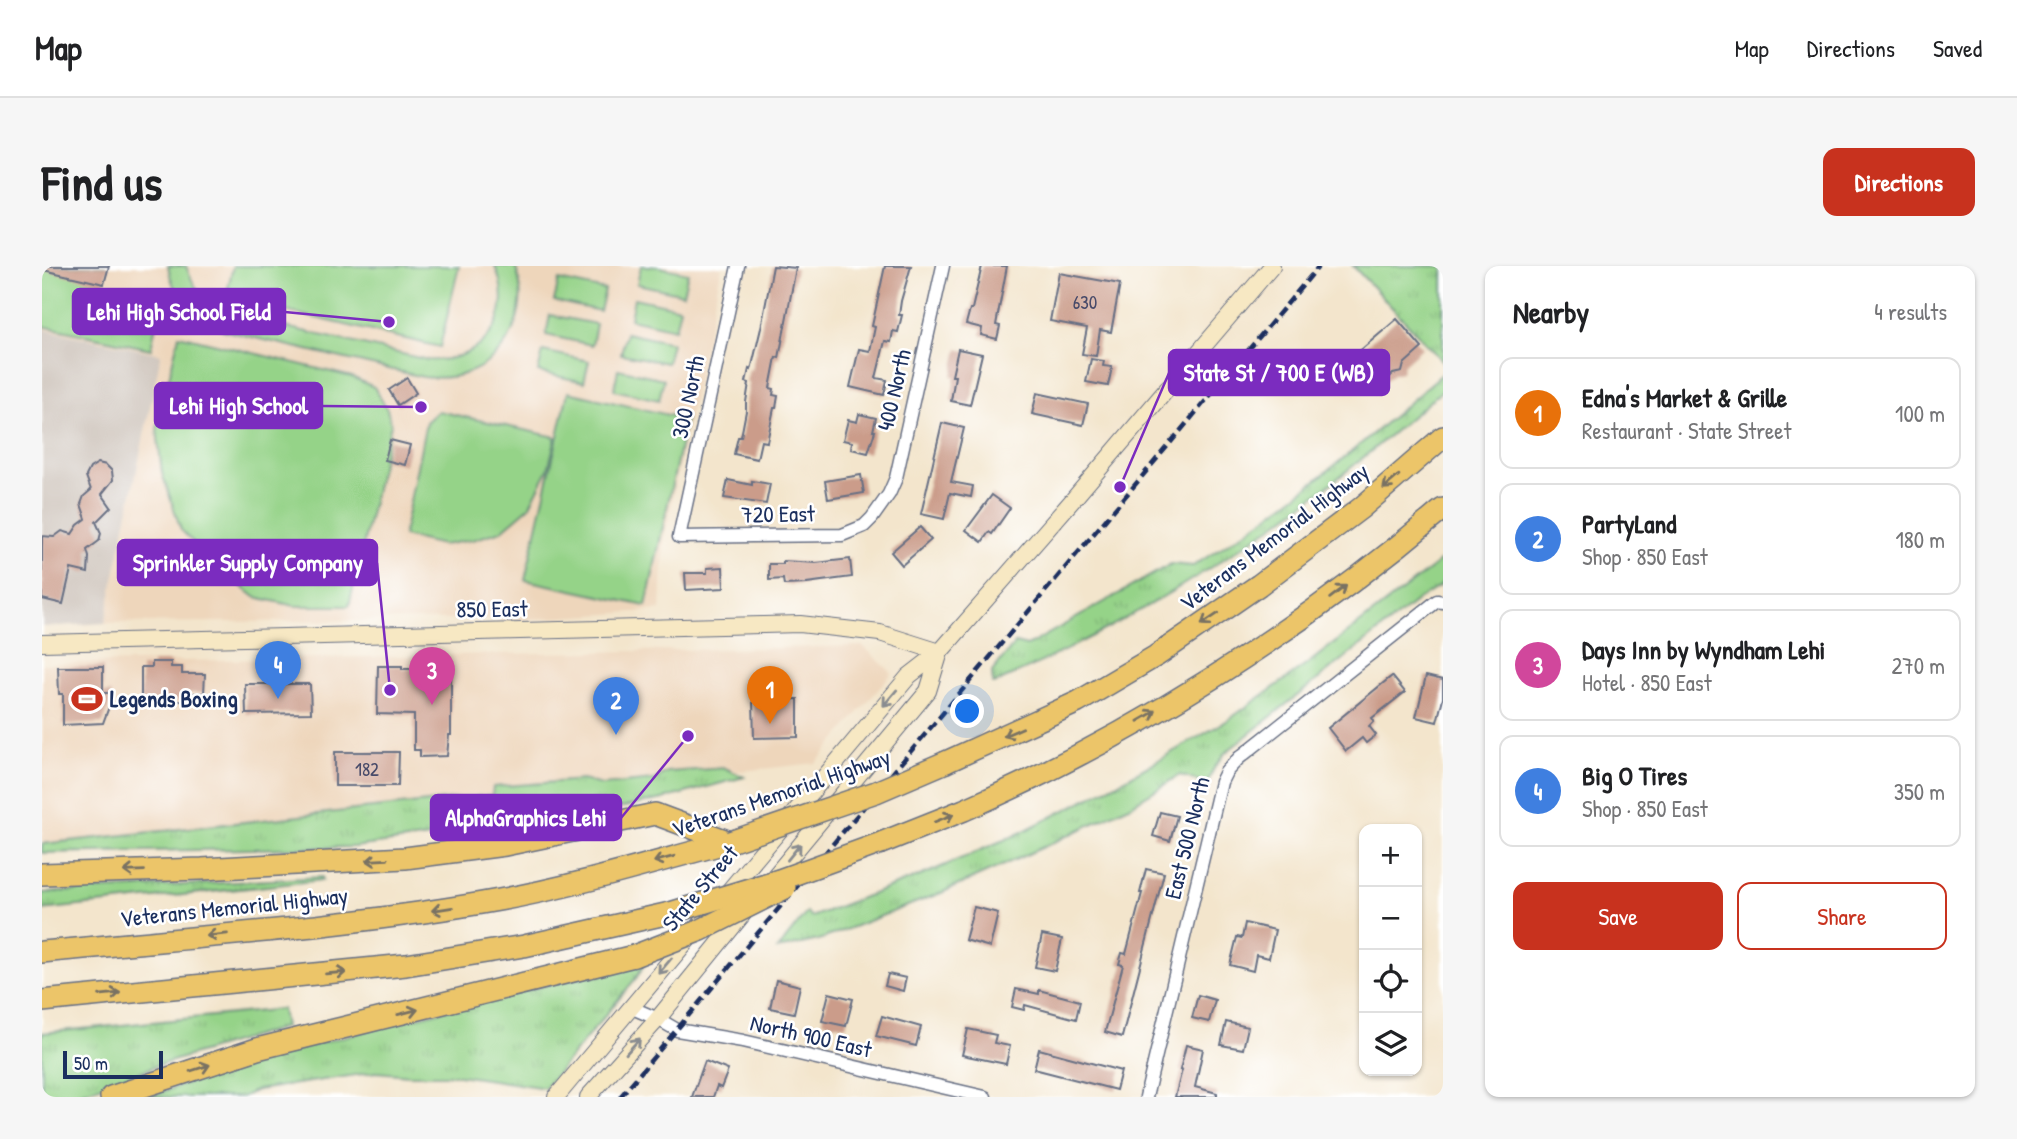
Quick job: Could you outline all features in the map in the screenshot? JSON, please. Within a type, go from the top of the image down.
[{"type":"highway","name":"Veterans Memorial Highway","points":[[42,953],[377,918],[546,891],[730,842],[876,792],[1078,702],[1156,656],[1259,585],[1361,508],[1443,437]]},
{"type":"highway","points":[[42,1001],[406,965],[524,946],[670,913],[779,880],[965,809],[1032,777],[1161,708],[1301,619],[1443,509]]},
{"type":"highway","points":[[42,874],[405,858],[505,845],[655,814],[730,842]]},
{"type":"highway","points":[[111,1097],[257,1049],[634,956],[734,915],[830,862]]},
{"type":"main road","name":"State Street","points":[[556,1097],[909,676],[940,652],[1272,266]]},
{"type":"main road","name":"850 East","points":[[42,643],[800,624],[880,633],[940,652]]},
{"type":"main road","name":"State Street","points":[[588,1097],[657,1019],[928,691],[940,652]]},
{"type":"street","name":"300 North","points":[[679,537],[738,266]]},
{"type":"street","name":"400 North","points":[[872,518],[895,478],[943,266]]},
{"type":"street","name":"720 East","points":[[679,537],[842,535],[864,526],[872,518]]},
{"type":"street","name":"East 500 North","points":[[1146,1097],[1221,782],[1226,772],[1239,758],[1440,601]]},
{"type":"street","name":"North 900 East","points":[[630,1007],[677,1031],[743,1041],[985,1097]]},
{"type":"shaded area","points":[[42,266],[722,266],[664,542],[661,610],[536,619],[105,623],[161,354],[42,329]]},
{"type":"shaded area","points":[[42,329],[161,354],[105,623],[42,627]]},
{"type":"shaded area","points":[[863,646],[892,673],[816,763],[42,848],[42,664]]},
{"type":"green space","points":[[42,266],[105,266],[98,296],[159,309],[151,349],[42,326]]},
{"type":"green space","points":[[168,266],[186,266],[202,295],[214,306],[230,314],[428,360],[448,359],[465,354],[479,345],[490,333],[498,319],[502,303],[501,285],[495,266],[515,266],[521,297],[519,312],[507,341],[486,363],[466,373],[429,378],[226,331],[205,320],[188,306],[175,288]]},
{"type":"green space","points":[[233,266],[459,266],[440,347],[226,297]]},
{"type":"green space","points":[[641,266],[688,273],[683,294],[637,284]]},
{"type":"green space","points":[[1353,266],[1443,266],[1443,362]]},
{"type":"green space","points":[[559,280],[605,290],[600,311],[554,301]]},
{"type":"green space","points":[[634,298],[680,308],[675,329],[630,319]]},
{"type":"green space","points":[[550,315],[596,324],[592,345],[546,335]]},
{"type":"green space","points":[[626,333],[672,343],[667,363],[621,354]]},
{"type":"green space","points":[[179,335],[352,377],[374,387],[387,409],[391,424],[349,606],[295,606],[255,597],[222,571],[181,530],[162,473],[157,429]]},
{"type":"green space","points":[[543,351],[589,361],[584,382],[538,372]]},
{"type":"green space","points":[[618,369],[664,379],[659,400],[614,390]]},
{"type":"green space","points":[[1443,373],[1443,390],[1339,477],[1245,545],[1122,620],[993,684],[992,672],[1015,643],[1027,646],[1171,564],[1193,566],[1314,482]]},
{"type":"green space","points":[[568,392],[686,419],[646,606],[525,580]]},
{"type":"green space","points":[[438,411],[556,437],[548,470],[529,507],[501,531],[442,545],[403,536],[426,422]]},
{"type":"green space","points":[[1443,559],[1443,583],[1440,586],[1418,600],[1225,753],[1207,784],[1180,775],[1129,806],[941,893],[819,940],[778,949],[807,912],[811,917],[925,874],[1020,833],[1120,782],[1228,720],[1306,665]]},
{"type":"green space","points":[[725,768],[744,777],[663,799],[568,819],[354,847],[42,853],[42,844],[492,795],[493,787],[582,780],[602,785],[654,780],[667,772]]},
{"type":"green space","points":[[322,877],[323,880],[42,910],[42,893]]},
{"type":"green space","points":[[646,961],[637,977],[545,1088],[459,1075],[376,1072],[257,1090],[242,1097],[147,1097],[208,1076],[332,1040]]},
{"type":"green space","points":[[282,1009],[285,1027],[159,1065],[69,1097],[42,1097],[42,1033]]},
{"type":"building","points":[[43,266],[109,266],[104,284],[43,270]]},
{"type":"building","points":[[773,266],[796,268],[779,358],[776,357],[770,388],[774,389],[773,395],[778,396],[776,408],[767,442],[761,441],[757,459],[734,454],[738,437],[741,437],[749,383],[746,382],[761,328]]},
{"type":"building","points":[[885,266],[911,266],[901,301],[899,315],[902,315],[898,332],[893,331],[891,342],[885,341],[876,378],[887,380],[884,395],[850,387],[859,349],[870,351],[875,327],[872,326]]},
{"type":"building","points":[[982,266],[1007,266],[996,325],[1000,326],[997,339],[981,335],[982,328],[966,324]]},
{"type":"building","points":[[1059,273],[1120,284],[1111,332],[1100,330],[1096,356],[1082,354],[1087,328],[1050,321]]},
{"type":"building","points":[[1397,319],[1422,348],[1404,364],[1402,372],[1393,374],[1375,390],[1349,360]]},
{"type":"building","points":[[958,349],[982,354],[970,405],[951,401],[955,376],[952,376]]},
{"type":"building","points":[[1091,359],[1104,361],[1103,366],[1112,367],[1108,386],[1086,382]]},
{"type":"building","points":[[407,378],[416,393],[398,405],[389,390]]},
{"type":"building","points":[[1037,393],[1088,404],[1083,425],[1032,414]]},
{"type":"building","points":[[859,414],[876,418],[868,453],[851,449],[852,442],[843,440],[848,420],[857,422]]},
{"type":"building","points":[[942,423],[964,428],[951,482],[973,486],[971,497],[950,493],[944,519],[921,514]]},
{"type":"building","points":[[390,440],[410,445],[405,465],[385,460]]},
{"type":"building","points":[[98,463],[106,465],[112,471],[113,480],[102,494],[111,507],[96,522],[101,533],[99,541],[87,550],[88,573],[71,569],[63,604],[42,599],[42,536],[54,537],[62,531],[72,534],[86,519],[81,504],[84,496],[91,490],[86,476],[90,468]]},
{"type":"building","points":[[861,475],[864,493],[828,499],[825,481]]},
{"type":"building","points":[[728,480],[752,485],[752,481],[770,484],[766,504],[724,498]]},
{"type":"building","points":[[992,495],[1010,508],[992,534],[989,532],[982,542],[966,530]]},
{"type":"building","points":[[920,527],[931,540],[902,565],[891,552]]},
{"type":"building","points":[[850,559],[852,577],[784,585],[783,579],[769,580],[769,564],[783,564],[783,561],[816,563]]},
{"type":"building","points":[[723,567],[724,588],[686,590],[685,573],[707,573],[707,568]]},
{"type":"building","points":[[152,662],[171,662],[171,667],[182,667],[182,674],[205,674],[204,693],[183,693],[183,701],[141,701],[141,667],[152,667]]},
{"type":"building","points":[[378,666],[402,666],[402,669],[447,668],[447,674],[451,674],[451,735],[447,756],[420,757],[420,750],[414,750],[414,715],[377,714]]},
{"type":"building","name":"Legends Boxing","points":[[58,667],[103,667],[103,693],[111,693],[103,723],[63,725],[63,694],[59,694]]},
{"type":"building","points":[[1392,676],[1405,692],[1372,718],[1374,721],[1369,726],[1376,735],[1366,743],[1362,738],[1346,751],[1328,728]]},
{"type":"building","points":[[1426,676],[1443,680],[1443,698],[1437,722],[1416,717]]},
{"type":"building","points":[[245,684],[310,684],[311,713],[246,714]]},
{"type":"building","points":[[798,699],[798,737],[754,738],[753,700]]},
{"type":"building","points":[[335,752],[399,752],[398,786],[335,786]]},
{"type":"building","points":[[1160,812],[1177,816],[1170,841],[1153,836]]},
{"type":"building","points":[[1146,869],[1164,873],[1122,1037],[1105,1032],[1123,965],[1119,964],[1122,953],[1126,954]]},
{"type":"building","points":[[974,907],[998,913],[990,947],[965,940]]},
{"type":"building","points":[[1245,923],[1275,930],[1269,958],[1256,955],[1253,971],[1230,965],[1237,937],[1242,938]]},
{"type":"building","points":[[1042,935],[1062,939],[1055,971],[1035,967]]},
{"type":"building","points":[[888,974],[906,978],[903,991],[885,986]]},
{"type":"building","points":[[776,980],[800,986],[794,1013],[770,1008]]},
{"type":"building","points":[[1016,989],[1039,994],[1039,990],[1080,1001],[1076,1019],[1025,1005],[1024,1010],[1012,1007]]},
{"type":"building","points":[[829,993],[853,999],[846,1026],[822,1021]]},
{"type":"building","points":[[1198,995],[1215,1000],[1209,1022],[1192,1018]]},
{"type":"building","points":[[882,1016],[921,1027],[916,1046],[876,1036]]},
{"type":"building","points":[[1226,1022],[1248,1027],[1243,1049],[1221,1045]]},
{"type":"building","points":[[968,1029],[996,1035],[994,1043],[1010,1046],[1006,1064],[962,1055]]},
{"type":"building","points":[[1186,1045],[1203,1049],[1195,1087],[1217,1093],[1217,1097],[1175,1097]]},
{"type":"building","points":[[1039,1049],[1121,1071],[1116,1090],[1034,1069]]},
{"type":"building","points":[[705,1061],[728,1070],[721,1088],[717,1086],[713,1097],[692,1097]]},
{"type":"railway","points":[[620,1097],[1319,266]]},
{"type":"place","name":"Lehi High School Field","points":[[389,322]]},
{"type":"place","name":"Lehi High School","points":[[421,407]]},
{"type":"place","name":"State St / 700 E (WB)","points":[[1120,487]]},
{"type":"place","name":"Sprinkler Supply Company","points":[[390,690]]},
{"type":"place","name":"Legends Boxing","points":[[87,699]]},
{"type":"place","name":"Big O Tires","points":[[278,699]]},
{"type":"place","name":"Days Inn by Wyndham Lehi","points":[[432,705]]},
{"type":"place","name":"Edna's Market & Grille","points":[[770,724]]},
{"type":"place","name":"PartyLand","points":[[616,735]]},
{"type":"place","name":"AlphaGraphics Lehi","points":[[688,736]]}]
